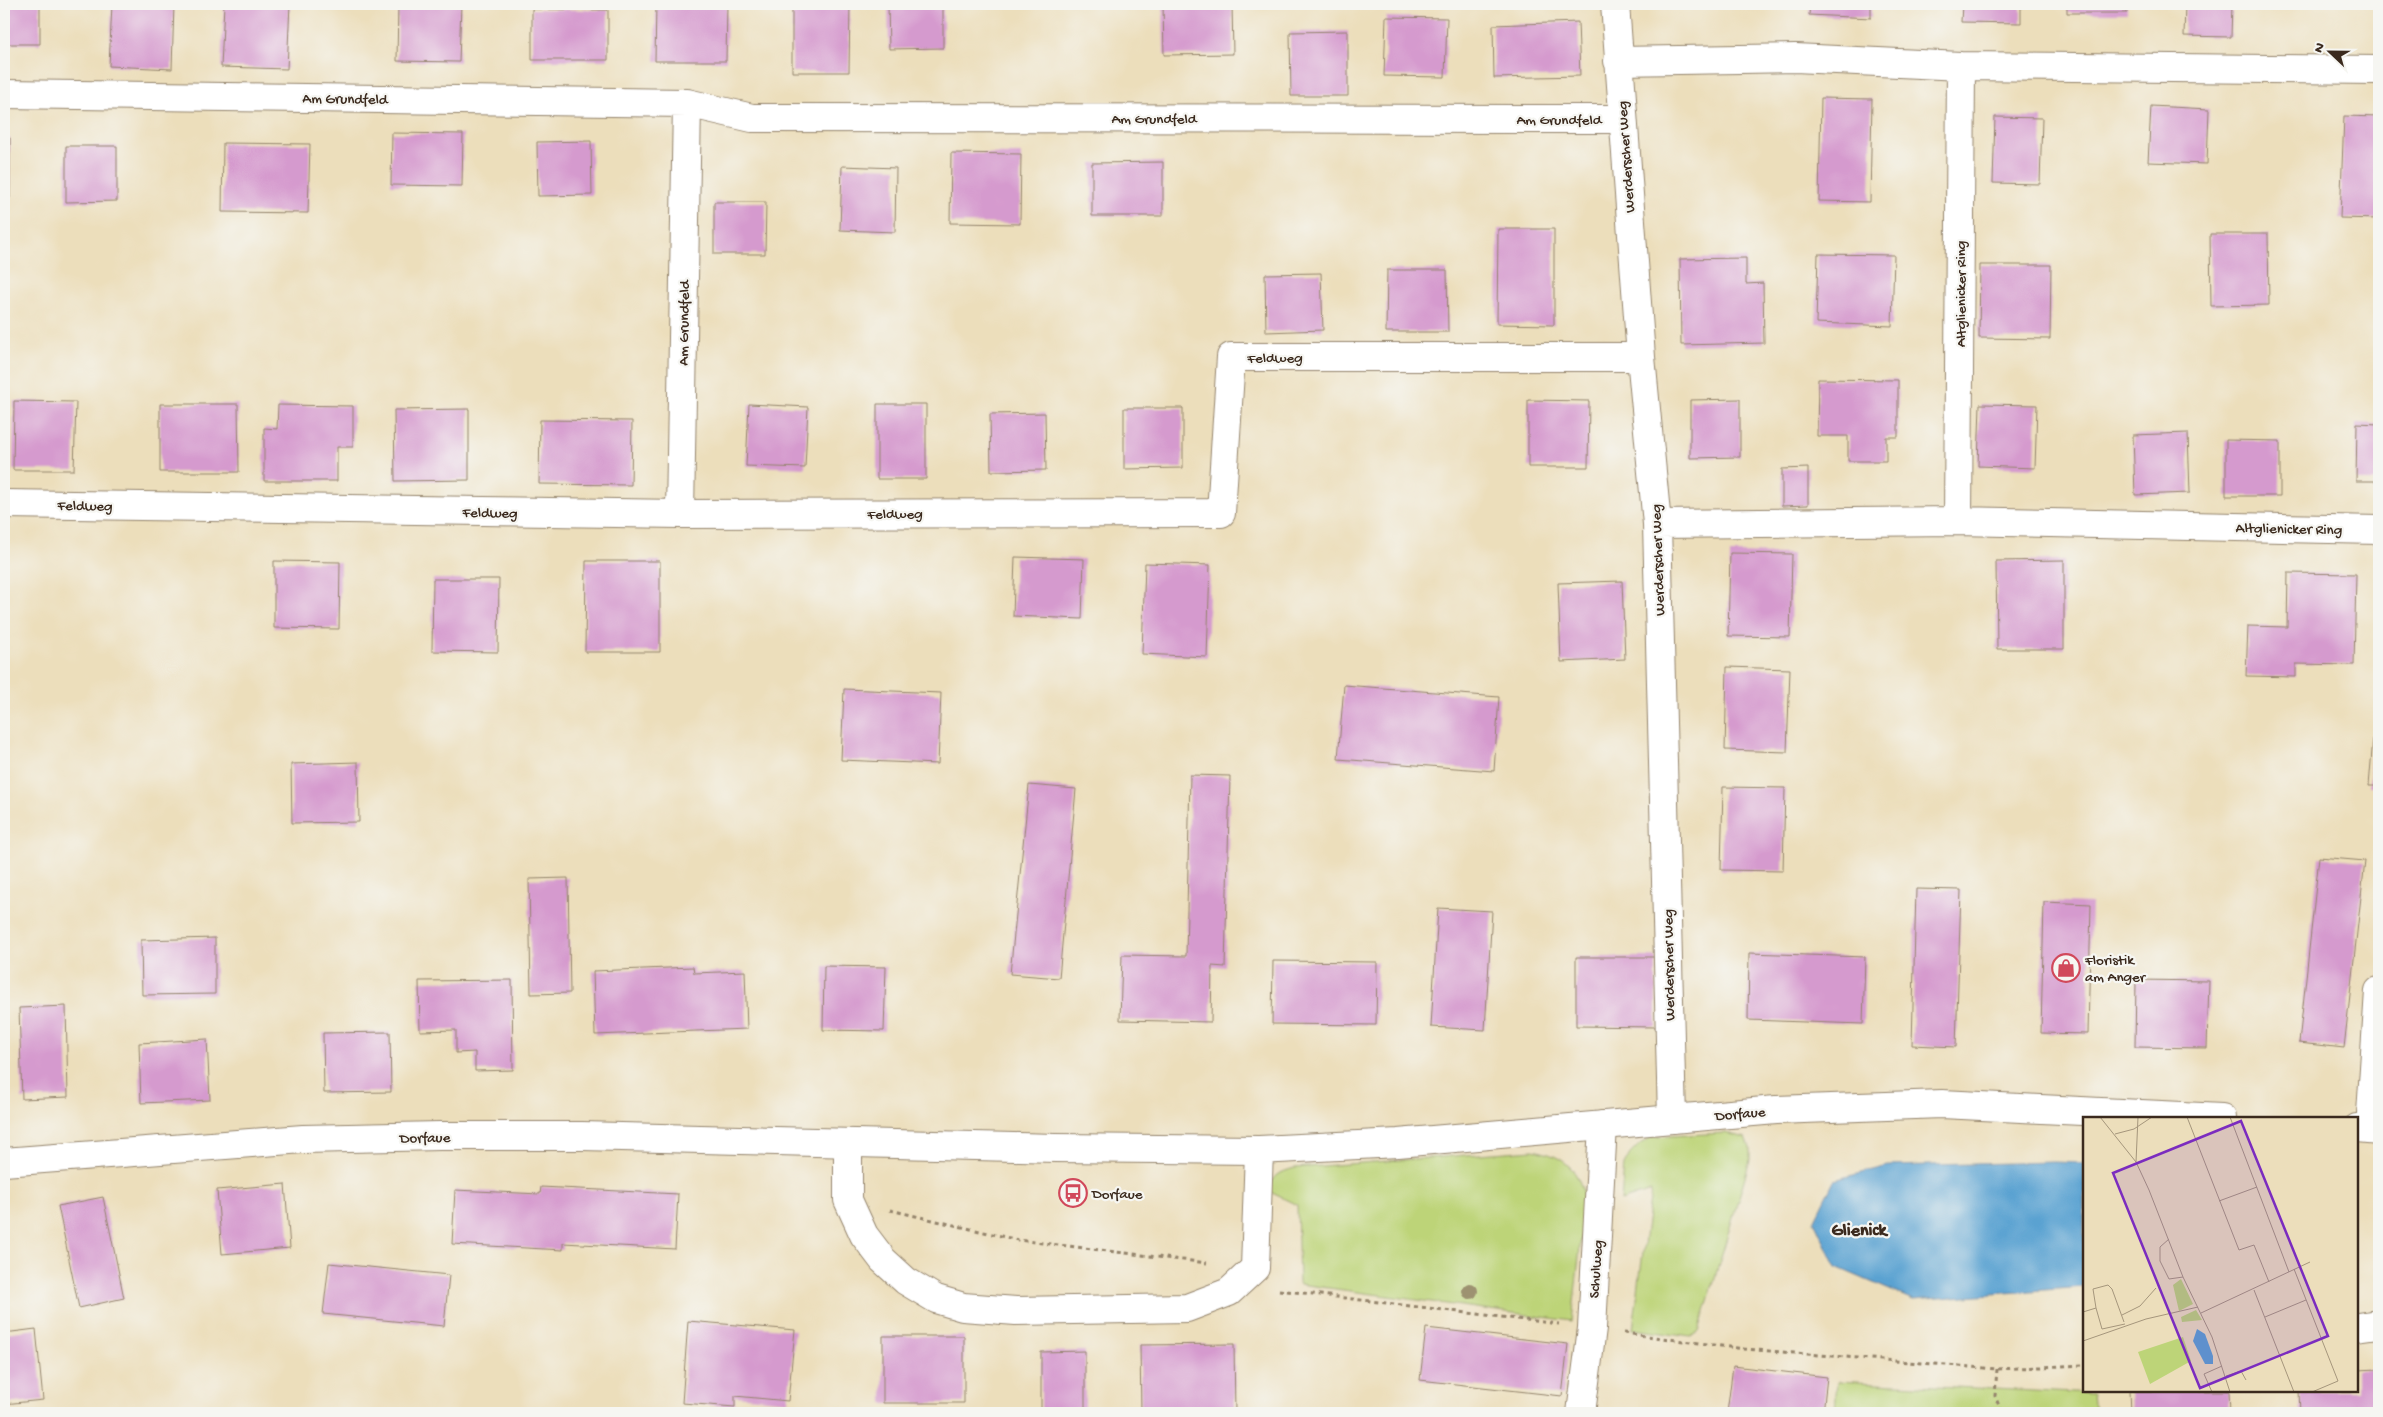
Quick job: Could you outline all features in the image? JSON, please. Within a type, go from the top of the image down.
[{"type":"street","name":"Werderscher Weg","points":[[1615,4],[1641,357],[1657,524],[1672,1118]]},
{"type":"street","points":[[1618,61],[1795,58],[1961,66],[2379,70]]},
{"type":"street","name":"Altglienicker Ring","points":[[1958,521],[1961,66]]},
{"type":"street","name":"Am Grundfeld","points":[[4,94],[687,103],[752,118],[1622,119]]},
{"type":"street","name":"Am Grundfeld","points":[[680,514],[687,103]]},
{"type":"street","name":"Feldweg","points":[[4,504],[680,514],[1221,513],[1231,358],[1641,357]]},
{"type":"street","name":"Altglienicker Ring","points":[[1657,524],[1958,521],[2379,530]]},
{"type":"street","points":[[2369,1129],[2379,991]]},
{"type":"street","name":"Dorfaue","points":[[4,1162],[303,1138],[582,1136],[848,1144],[1259,1150],[1398,1143],[1776,1110],[1942,1104],[2202,1117]]},
{"type":"street","name":"Schulweg","points":[[1581,1413],[1592,1328],[1603,1125]]},
{"type":"street","points":[[848,1144],[848,1200],[864,1235],[883,1260],[906,1281],[936,1299],[963,1307],[1016,1311],[1187,1308],[1229,1292],[1256,1268],[1259,1150]]},
{"type":"street","points":[[2358,1327],[2379,1324]]},
{"type":"path","points":[[1592,1328],[1744,1349],[1997,1369],[2083,1365]]},
{"type":"path","points":[[1997,1369],[1995,1396],[2002,1413]]},
{"type":"green space","points":[[1725,1133],[1746,1138],[1750,1148],[1750,1160],[1699,1331],[1691,1337],[1633,1329],[1651,1191],[1621,1201],[1624,1165],[1630,1154],[1651,1137]]},
{"type":"green space","points":[[1533,1150],[1554,1156],[1569,1166],[1579,1180],[1585,1201],[1572,1321],[1299,1284],[1297,1205],[1268,1191],[1272,1182],[1281,1173],[1295,1168]]},
{"type":"green space","points":[[1837,1381],[2093,1394],[2095,1413],[1835,1413]]},
{"type":"water","points":[[2083,1163],[2083,1287],[1913,1300],[1836,1267],[1814,1221],[1834,1180],[1888,1166]]},
{"type":"building","points":[[4,4],[40,4],[40,44],[4,44]]},
{"type":"building","points":[[112,4],[174,4],[172,69],[109,66]]},
{"type":"building","points":[[224,4],[290,4],[287,69],[221,67]]},
{"type":"building","points":[[398,4],[461,4],[459,62],[397,61]]},
{"type":"building","points":[[656,4],[727,4],[726,61],[655,61]]},
{"type":"building","points":[[792,4],[850,4],[849,72],[792,72]]},
{"type":"building","points":[[888,4],[943,4],[943,48],[889,49]]},
{"type":"building","points":[[1163,4],[1232,4],[1233,54],[1164,55]]},
{"type":"building","points":[[1810,4],[1871,4],[1871,18],[1809,15]]},
{"type":"building","points":[[1962,4],[2021,4],[2021,23],[1961,22]]},
{"type":"building","points":[[2067,4],[2127,4],[2127,13],[2067,13]]},
{"type":"building","points":[[2185,4],[2232,4],[2231,37],[2184,36]]},
{"type":"building","points":[[532,9],[608,10],[608,60],[532,60]]},
{"type":"building","points":[[1386,17],[1447,18],[1445,77],[1384,76]]},
{"type":"building","points":[[1578,22],[1580,76],[1494,78],[1493,25]]},
{"type":"building","points":[[1348,31],[1348,96],[1291,96],[1290,32]]},
{"type":"building","points":[[1821,98],[1872,99],[1870,202],[1819,201]]},
{"type":"building","points":[[2151,106],[2209,109],[2207,164],[2148,162]]},
{"type":"building","points":[[2344,116],[2379,117],[2379,219],[2340,218]]},
{"type":"building","points":[[1995,117],[2042,118],[2040,184],[1993,183]]},
{"type":"building","points":[[392,133],[463,134],[462,186],[391,185]]},
{"type":"building","points":[[4,138],[10,138],[10,198],[4,198]]},
{"type":"building","points":[[591,141],[592,195],[538,196],[537,142]]},
{"type":"building","points":[[223,143],[310,144],[308,213],[222,212]]},
{"type":"building","points":[[66,146],[117,146],[117,201],[66,202]]},
{"type":"building","points":[[951,153],[1021,154],[1020,224],[950,223]]},
{"type":"building","points":[[1163,162],[1163,216],[1092,216],[1092,163]]},
{"type":"building","points":[[842,166],[896,168],[895,232],[840,230]]},
{"type":"building","points":[[714,202],[766,202],[765,254],[714,254]]},
{"type":"building","points":[[1498,229],[1554,229],[1554,325],[1497,324]]},
{"type":"building","points":[[2210,234],[2268,234],[2269,305],[2211,306]]},
{"type":"building","points":[[1818,254],[1894,255],[1892,326],[1816,323]]},
{"type":"building","points":[[1746,258],[1746,284],[1763,283],[1764,343],[1681,345],[1680,259]]},
{"type":"building","points":[[1980,265],[2051,265],[2050,339],[1979,338]]},
{"type":"building","points":[[1387,270],[1447,270],[1448,332],[1386,332]]},
{"type":"building","points":[[1321,273],[1323,330],[1266,332],[1265,274]]},
{"type":"building","points":[[1818,379],[1898,380],[1898,437],[1886,437],[1886,461],[1848,461],[1848,436],[1817,436]]},
{"type":"building","points":[[1740,399],[1740,457],[1690,458],[1690,400]]},
{"type":"building","points":[[1528,400],[1589,401],[1588,467],[1528,467]]},
{"type":"building","points":[[14,401],[76,402],[74,470],[13,470]]},
{"type":"building","points":[[160,404],[238,404],[239,472],[160,472]]},
{"type":"building","points":[[749,404],[808,407],[805,468],[746,466]]},
{"type":"building","points":[[877,404],[926,404],[926,479],[877,479]]},
{"type":"building","points":[[1980,404],[2037,405],[2035,468],[1978,466]]},
{"type":"building","points":[[278,405],[353,406],[353,447],[337,447],[337,481],[264,481],[264,428],[277,429]]},
{"type":"building","points":[[1124,408],[1183,408],[1183,468],[1124,469]]},
{"type":"building","points":[[469,409],[469,480],[395,481],[394,410]]},
{"type":"building","points":[[1045,413],[1046,470],[991,471],[990,414]]},
{"type":"building","points":[[540,420],[632,421],[631,485],[539,484]]},
{"type":"building","points":[[2357,423],[2379,424],[2379,481],[2356,481]]},
{"type":"building","points":[[2188,433],[2190,493],[2135,495],[2133,435]]},
{"type":"building","points":[[2226,440],[2280,441],[2280,496],[2226,496]]},
{"type":"building","points":[[1808,468],[1808,505],[1782,506],[1782,469]]},
{"type":"building","points":[[1730,553],[1792,554],[1790,637],[1728,636]]},
{"type":"building","points":[[1015,557],[1084,559],[1082,619],[1013,616]]},
{"type":"building","points":[[2064,560],[2064,649],[1997,649],[1996,561]]},
{"type":"building","points":[[274,561],[340,562],[339,629],[274,628]]},
{"type":"building","points":[[586,561],[660,561],[660,652],[585,652]]},
{"type":"building","points":[[1145,563],[1210,565],[1207,657],[1142,654]]},
{"type":"building","points":[[2288,573],[2356,574],[2354,665],[2296,664],[2296,677],[2246,676],[2248,626],[2287,627]]},
{"type":"building","points":[[433,579],[499,579],[498,652],[432,651]]},
{"type":"building","points":[[1622,581],[1625,659],[1561,662],[1558,583]]},
{"type":"building","points":[[1727,667],[1790,669],[1787,752],[1725,750]]},
{"type":"building","points":[[1344,685],[1499,697],[1494,771],[1338,759]]},
{"type":"building","points":[[844,689],[941,693],[938,764],[841,760]]},
{"type":"building","points":[[2374,726],[2379,726],[2379,786],[2369,786]]},
{"type":"building","points":[[358,762],[359,822],[292,823],[291,764]]},
{"type":"building","points":[[1190,775],[1230,776],[1225,967],[1212,966],[1211,1022],[1120,1020],[1122,955],[1186,956]]},
{"type":"building","points":[[1029,785],[1076,789],[1059,978],[1010,974]]},
{"type":"building","points":[[1723,787],[1785,788],[1783,871],[1721,870]]},
{"type":"building","points":[[2319,857],[2365,861],[2344,1048],[2299,1043]]},
{"type":"building","points":[[568,878],[570,993],[531,994],[529,879]]},
{"type":"building","points":[[1916,889],[1961,890],[1956,1047],[1912,1045]]},
{"type":"building","name":"Floristik am Anger","points":[[2044,902],[2091,904],[2088,1034],[2041,1033]]},
{"type":"building","points":[[1438,908],[1492,911],[1485,1030],[1431,1027]]},
{"type":"building","points":[[215,938],[215,994],[142,995],[141,940]]},
{"type":"building","points":[[1749,953],[1865,957],[1863,1024],[1748,1020]]},
{"type":"building","points":[[1576,957],[1656,957],[1656,1027],[1576,1026]]},
{"type":"building","points":[[1273,961],[1377,962],[1376,1025],[1272,1024]]},
{"type":"building","points":[[824,966],[886,967],[884,1031],[823,1030]]},
{"type":"building","points":[[693,967],[694,973],[745,971],[747,1029],[595,1035],[593,971]]},
{"type":"building","points":[[512,980],[513,1070],[475,1071],[475,1052],[456,1053],[456,1030],[420,1031],[419,981]]},
{"type":"building","points":[[2136,980],[2209,981],[2207,1048],[2135,1047]]},
{"type":"building","points":[[66,1006],[68,1097],[22,1099],[19,1008]]},
{"type":"building","points":[[390,1032],[391,1092],[324,1093],[323,1033]]},
{"type":"building","points":[[207,1039],[210,1100],[141,1103],[139,1043]]},
{"type":"building","points":[[285,1184],[290,1248],[222,1254],[217,1190]]},
{"type":"building","points":[[541,1187],[678,1194],[675,1249],[563,1243],[563,1250],[452,1244],[455,1190],[540,1194]]},
{"type":"building","points":[[103,1197],[124,1298],[79,1308],[58,1206]]},
{"type":"building","points":[[329,1263],[449,1275],[444,1326],[323,1314]]},
{"type":"building","points":[[688,1321],[795,1330],[788,1401],[735,1396],[735,1407],[682,1403]]},
{"type":"building","points":[[1426,1328],[1568,1344],[1562,1396],[1420,1380]]},
{"type":"building","points":[[36,1329],[43,1400],[4,1404],[4,1333]]},
{"type":"building","points":[[883,1336],[964,1336],[964,1403],[883,1403]]},
{"type":"building","points":[[1234,1344],[1235,1413],[1141,1413],[1140,1345]]},
{"type":"building","points":[[1085,1351],[1085,1413],[1041,1413],[1041,1352]]},
{"type":"building","points":[[1733,1366],[1827,1377],[1823,1413],[1727,1413]]},
{"type":"building","points":[[2379,1369],[2379,1413],[2300,1413],[2299,1392],[2358,1392],[2358,1370]]},
{"type":"building","points":[[2130,1392],[2229,1392],[2230,1413],[2131,1413]]},
{"type":"place","name":"Floristik am Anger","points":[[2066,968]]},
{"type":"place","name":"Dorfaue","points":[[1073,1193]]},
{"type":"district","name":"Glienick","points":[[1859,1229]]}]
